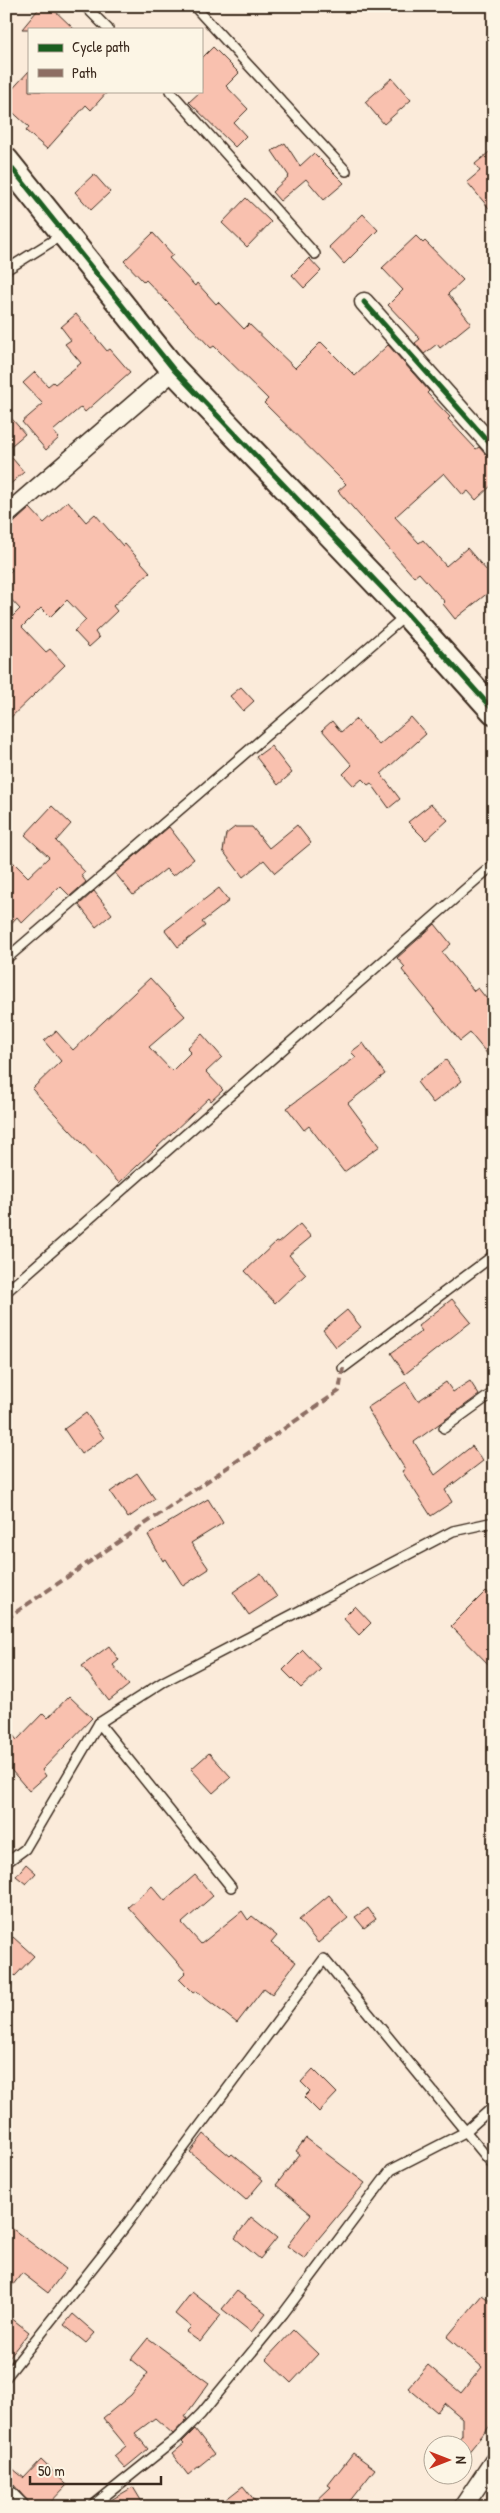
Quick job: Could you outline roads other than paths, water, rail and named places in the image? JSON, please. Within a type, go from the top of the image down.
[{"type":"street","points":[[6,161],[174,370],[407,614],[494,711]]},
{"type":"street","points":[[364,302],[494,448]]},
{"type":"street","points":[[6,515],[174,370]]},
{"type":"street","points":[[463,2507],[494,2461]]},
{"type":"street","points":[[6,2493],[20,2507]]},
{"type":"lane","points":[[85,6],[107,28]]},
{"type":"lane","points":[[194,6],[346,171]]},
{"type":"lane","points":[[171,92],[315,254]]},
{"type":"lane","points":[[6,270],[64,233]]},
{"type":"lane","points":[[6,959],[407,614]]},
{"type":"lane","points":[[6,1292],[494,864]]},
{"type":"lane","points":[[343,1368],[494,1255]]},
{"type":"lane","points":[[444,1428],[494,1392]]},
{"type":"lane","points":[[6,1863],[25,1849],[99,1724],[163,1682],[453,1531],[494,1522]]},
{"type":"lane","points":[[99,1724],[230,1887]]},
{"type":"lane","points":[[6,2377],[124,2228],[324,1959],[494,2166]]},
{"type":"lane","points":[[91,2507],[177,2438],[201,2414],[283,2314],[391,2170],[465,2132],[494,2106]]}]
